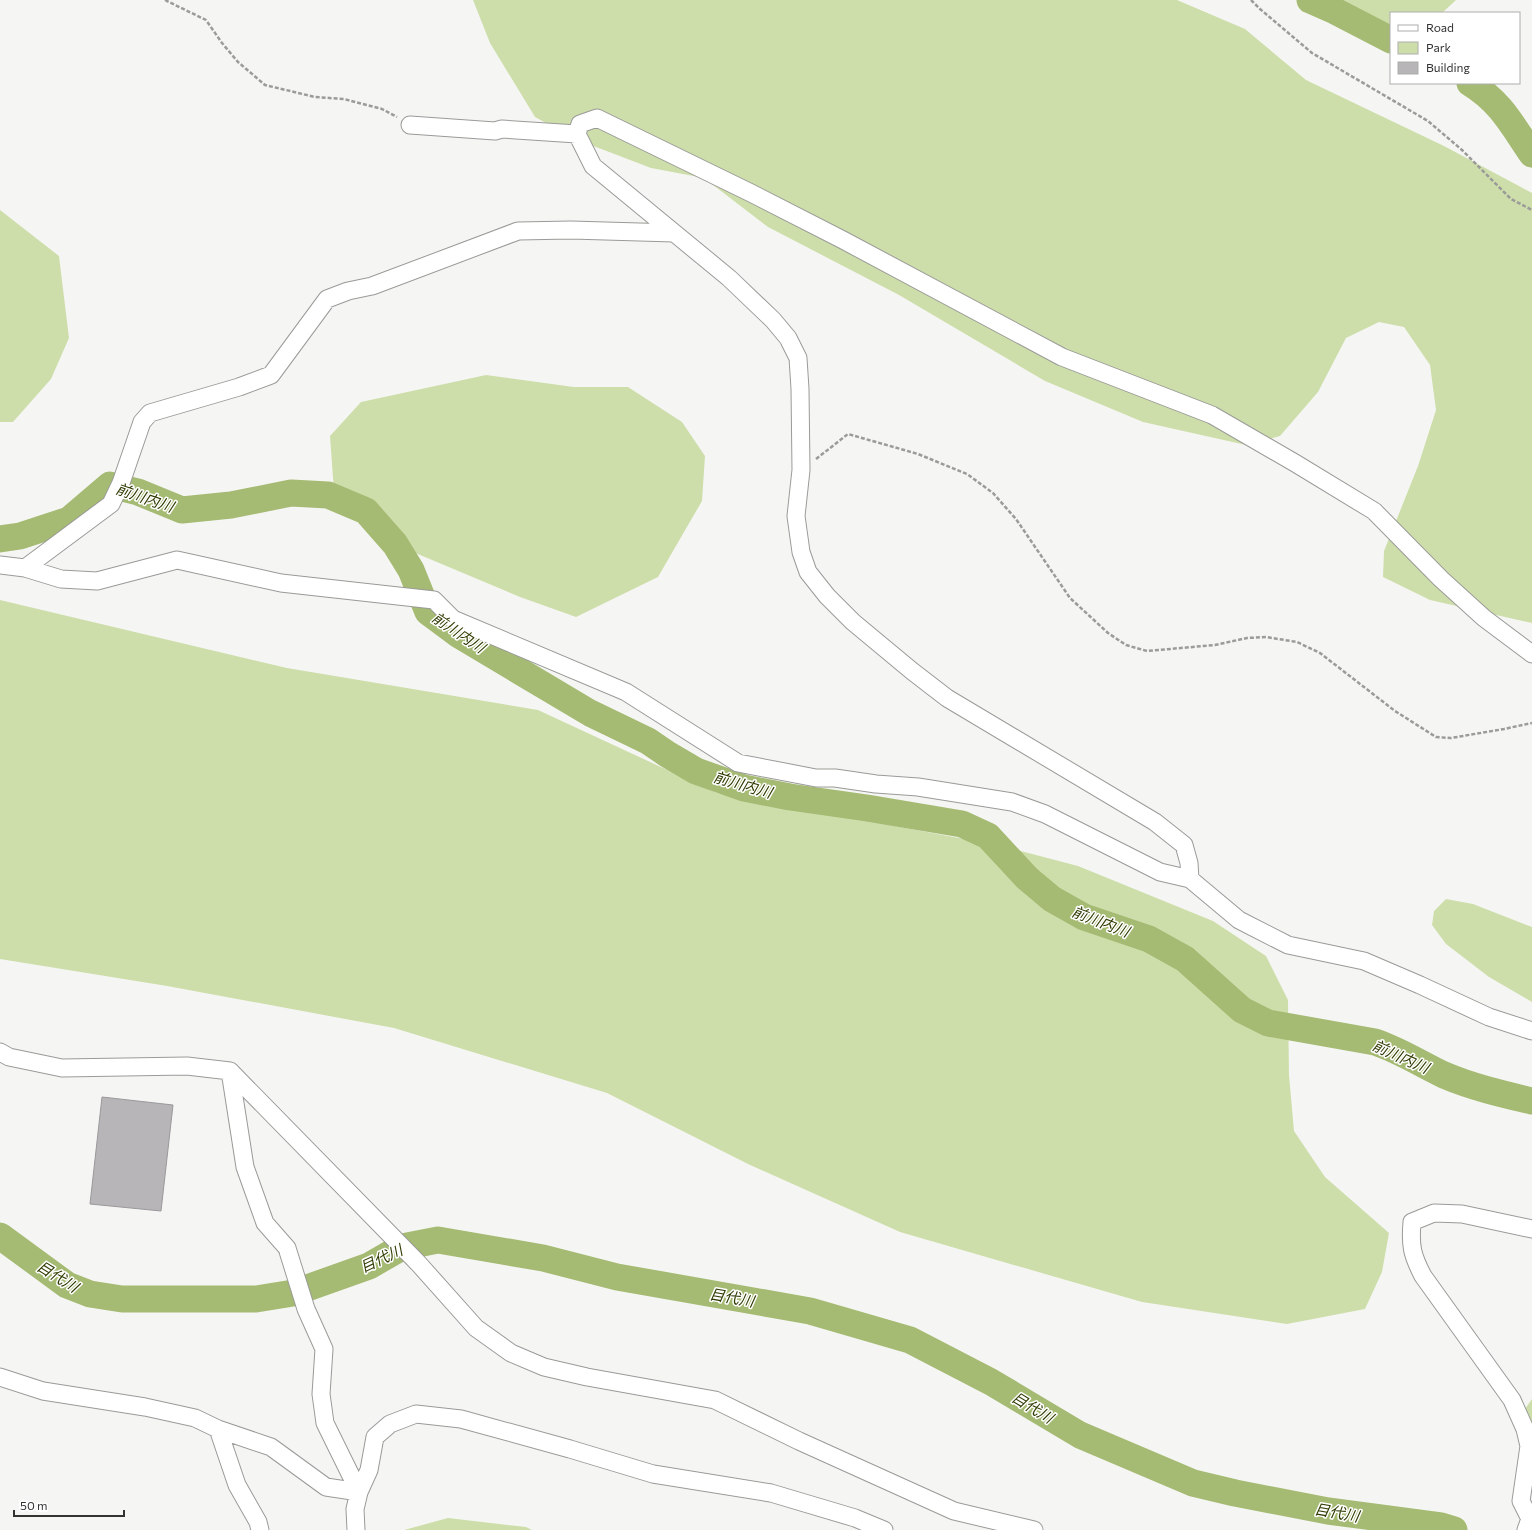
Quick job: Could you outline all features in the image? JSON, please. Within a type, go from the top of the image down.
[{"type":"street","points":[[1190,879],[1189,863],[1184,845],[1155,822],[947,698],[853,622],[827,596],[808,572],[801,552],[796,516],[801,470],[800,389],[798,358],[788,338],[773,320],[729,278],[593,166],[577,134],[580,124],[597,118],[836,236],[1062,358],[1212,415],[1374,511],[1441,579],[1484,618],[1532,654]]},
{"type":"street","points":[[410,125],[495,131],[502,129],[577,134]]},
{"type":"street","points":[[25,568],[110,504],[121,483],[142,422],[150,413],[239,388],[271,375],[327,299],[348,291],[372,286],[518,231],[571,230],[674,233]]},
{"type":"street","points":[[0,565],[25,568],[61,579],[97,581],[177,560],[281,584],[434,600],[453,619],[626,692],[738,763],[816,778],[835,778],[876,784],[918,787],[1012,802],[1045,814],[1160,872],[1190,879],[1240,920],[1288,945],[1364,961],[1489,1017],[1532,1031]]},
{"type":"street","points":[[0,1052],[9,1057],[62,1068],[187,1066],[230,1071],[418,1263],[476,1328],[511,1353],[544,1367],[587,1377],[715,1400],[798,1441],[954,1511],[1034,1530]]},
{"type":"street","points":[[230,1071],[245,1167],[265,1223],[287,1248],[306,1309],[324,1348],[321,1394],[325,1423],[359,1492]]},
{"type":"street","points":[[1528,1525],[1521,1501],[1529,1446],[1525,1429],[1512,1400],[1423,1276],[1414,1259],[1410,1239],[1412,1222],[1434,1214],[1462,1214],[1532,1229]]},
{"type":"street","points":[[0,1377],[43,1391],[145,1407],[195,1418],[218,1429],[270,1447],[326,1487],[359,1492]]},
{"type":"street","points":[[356,1530],[355,1509],[359,1492],[369,1470],[375,1437],[390,1424],[416,1414],[461,1419],[653,1474],[771,1493],[856,1518],[884,1530]]},
{"type":"street","points":[[218,1429],[237,1485],[258,1522],[260,1530]]},
{"type":"path","points":[[165,0],[206,20],[222,43],[238,62],[265,85],[316,97],[344,99],[382,109],[410,125]]},
{"type":"path","points":[[1251,0],[1312,53],[1428,121],[1462,150],[1511,199],[1532,210]]},
{"type":"path","points":[[801,470],[848,434],[918,454],[967,474],[993,493],[1016,519],[1070,598],[1108,633],[1126,645],[1146,651],[1215,645],[1247,638],[1266,637],[1297,642],[1320,653],[1395,711],[1436,737],[1451,738],[1532,723]]},
{"type":"green space","points":[[473,0],[1177,0],[1245,29],[1306,80],[1444,146],[1532,193],[1532,623],[1430,600],[1383,577],[1384,551],[1418,466],[1436,410],[1430,365],[1404,327],[1379,322],[1346,338],[1318,392],[1280,436],[1246,445],[1143,422],[1045,381],[899,295],[768,227],[704,178],[651,168],[575,139],[535,117],[490,43]]},
{"type":"green space","points":[[1312,0],[1456,0],[1443,12],[1390,12],[1390,31],[1370,29]]},
{"type":"green space","points":[[0,210],[59,256],[69,338],[51,379],[13,422],[0,422]]},
{"type":"green space","points":[[486,375],[574,387],[628,387],[682,422],[705,456],[702,501],[658,577],[576,617],[520,597],[413,552],[334,492],[330,436],[361,402]]},
{"type":"green space","points":[[0,600],[287,668],[538,710],[717,793],[1002,846],[1078,866],[1213,921],[1266,956],[1288,1000],[1289,1075],[1294,1131],[1325,1177],[1389,1233],[1382,1272],[1365,1309],[1287,1324],[1142,1302],[900,1232],[748,1164],[607,1093],[394,1028],[167,986],[0,959]]},
{"type":"green space","points":[[1446,899],[1473,904],[1532,927],[1532,1002],[1489,977],[1446,944],[1432,925],[1434,911]]},
{"type":"green space","points":[[1532,1399],[1532,1446],[1522,1413]]},
{"type":"green space","points":[[448,1518],[526,1527],[532,1530],[404,1530]]},
{"type":"building","points":[[102,1097],[173,1105],[161,1211],[90,1204]]},
{"type":"waterway","points":[[1310,0],[1390,39]]},
{"type":"waterway","points":[[1472,84],[1481,90],[1498,106],[1532,154]]},
{"type":"waterway","name":"前川内川","points":[[0,539],[20,536],[69,520],[110,485],[138,492],[182,510],[231,505],[291,493],[328,495],[366,511],[395,544],[411,570],[428,612],[459,635],[590,713],[648,741],[696,771],[744,788],[790,797],[962,824],[988,836],[1027,878],[1052,899],[1084,917],[1149,939],[1185,959],[1242,1010],[1268,1023],[1375,1042],[1393,1049],[1444,1075],[1465,1083],[1532,1101]]},
{"type":"waterway","name":"目代川","points":[[0,1236],[67,1285],[90,1294],[122,1299],[256,1299],[293,1293],[369,1266],[402,1247],[438,1240],[543,1258],[617,1277],[810,1311],[910,1340],[991,1382],[1080,1435],[1193,1483],[1235,1493],[1328,1511],[1441,1526],[1454,1530]]}]
